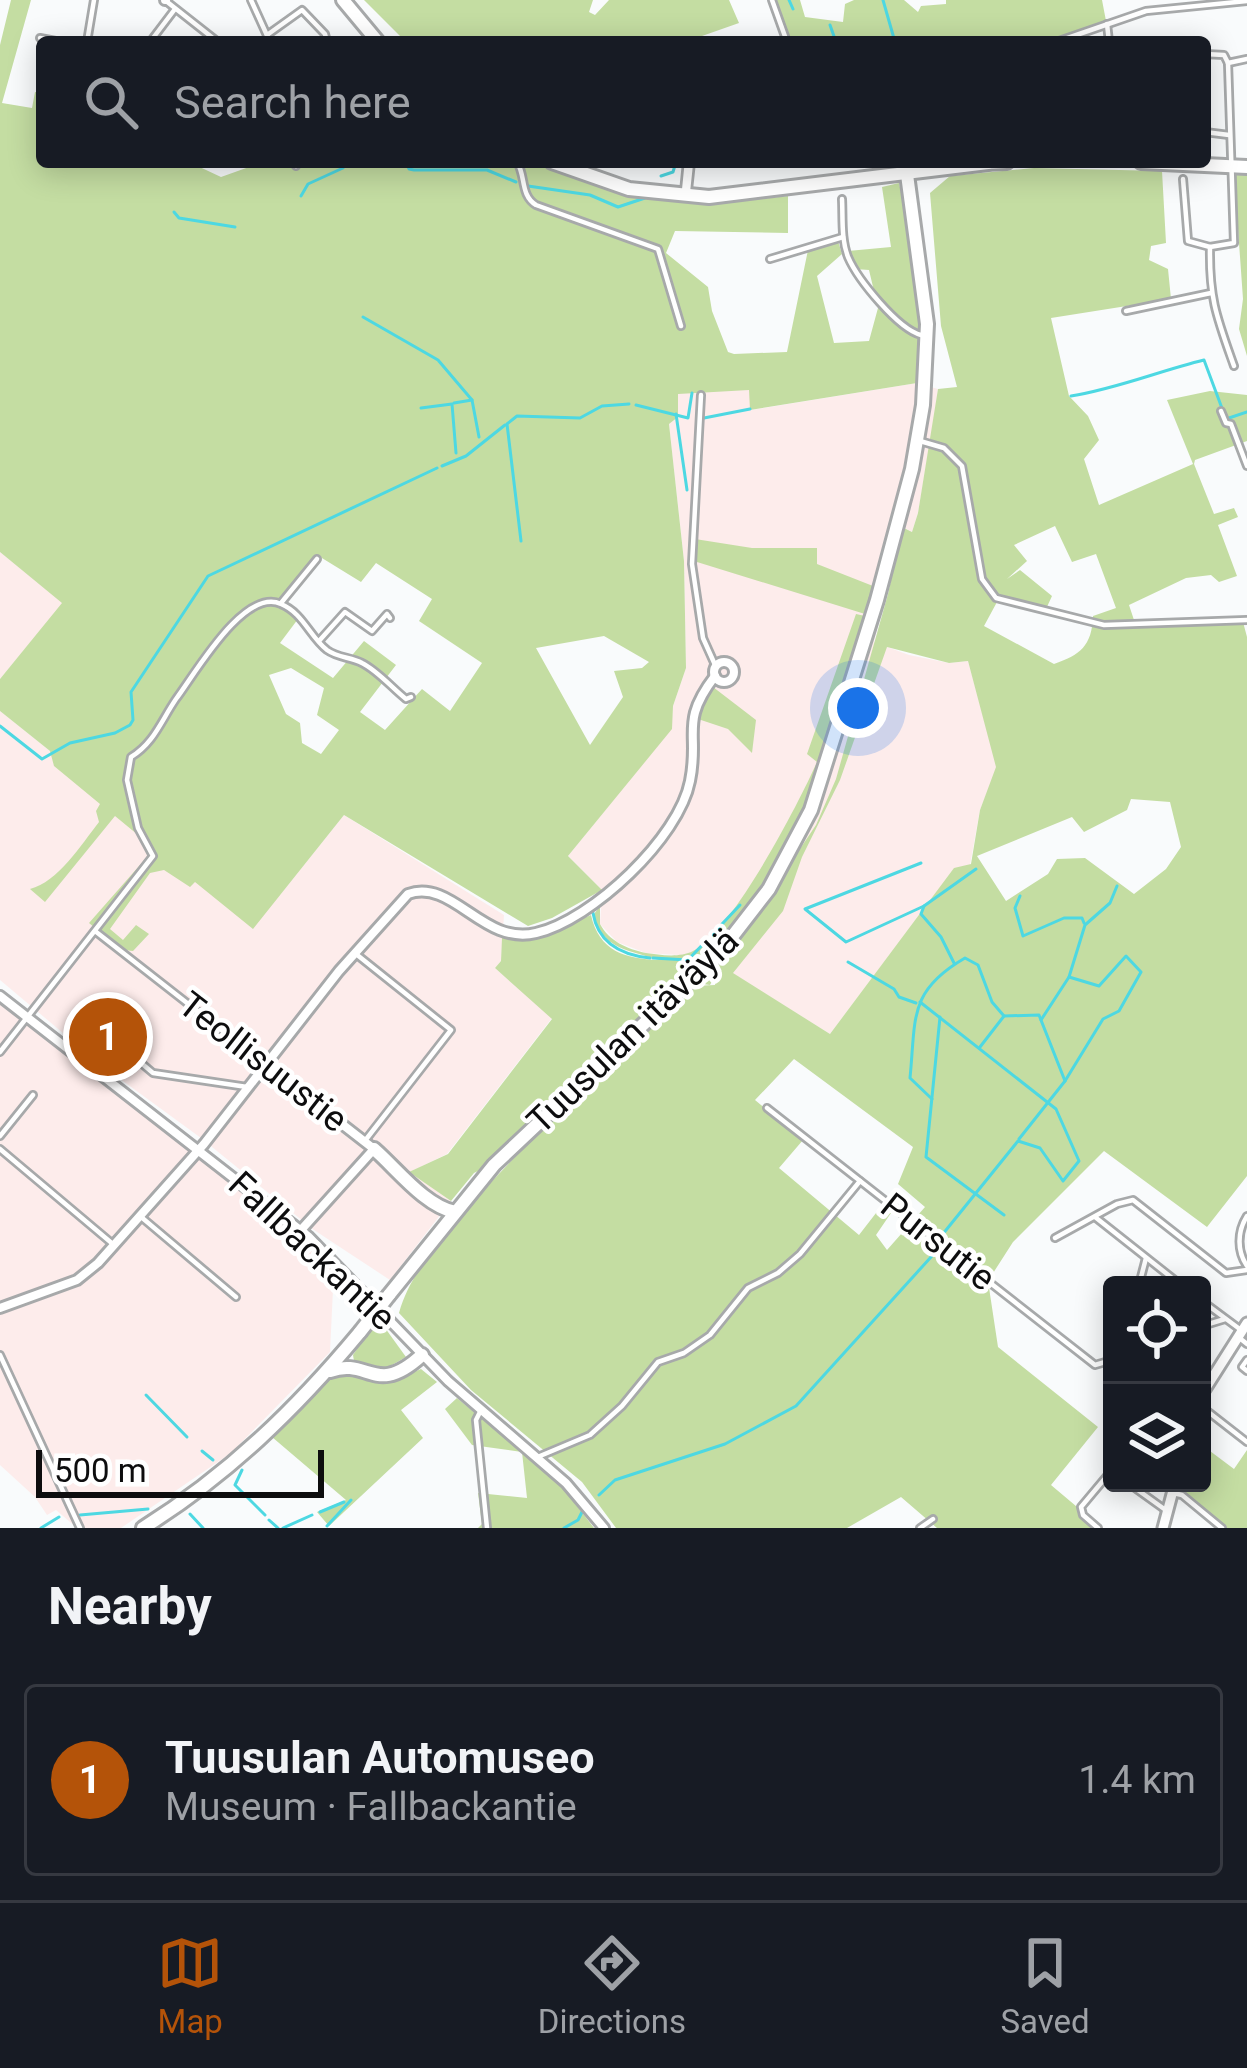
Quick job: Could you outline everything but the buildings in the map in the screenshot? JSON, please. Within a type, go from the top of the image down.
[{"type":"main road","points":[[343,0],[373,36]]},
{"type":"main road","points":[[1211,166],[1247,167]]},
{"type":"main road","points":[[569,168],[603,180],[686,193],[765,192],[932,168]]},
{"type":"main road","name":"Tuusulan itäväylä","points":[[143,1528],[247,1454],[326,1373],[458,1208],[522,1137],[710,964],[769,889],[811,810],[831,757],[917,441],[926,335],[910,170]]},
{"type":"main road","points":[[369,1146],[443,1212],[444,1226]]},
{"type":"main road","points":[[411,1183],[446,1210],[458,1208]]},
{"type":"main road","points":[[1211,1370],[1243,1333]]},
{"type":"main road","points":[[348,1346],[348,1358],[359,1370]]},
{"type":"main road","points":[[326,1373],[343,1367],[391,1376],[422,1355]]},
{"type":"main road","points":[[1163,1528],[1173,1492]]},
{"type":"street","points":[[88,36],[94,0]]},
{"type":"street","points":[[166,0],[210,36]]},
{"type":"street","points":[[251,0],[267,36]]},
{"type":"street","points":[[772,0],[785,36]]},
{"type":"street","points":[[1072,36],[1145,11],[1247,1]]},
{"type":"street","points":[[155,36],[175,9]]},
{"type":"street","points":[[270,36],[302,10],[326,36]]},
{"type":"street","points":[[1107,23],[1108,36]]},
{"type":"street","points":[[1184,179],[1188,241],[1210,247],[1234,243],[1228,63],[1223,55],[1211,54]]},
{"type":"street","points":[[1228,63],[1247,59]]},
{"type":"street","points":[[1211,133],[1230,135]]},
{"type":"street","points":[[521,168],[526,195],[536,205],[658,249],[681,326]]},
{"type":"street","points":[[686,193],[688,168]]},
{"type":"street","points":[[842,199],[849,260],[865,285],[908,331],[926,335]]},
{"type":"street","points":[[770,259],[843,236]]},
{"type":"street","points":[[1210,247],[1213,310],[1234,366]]},
{"type":"street","points":[[1126,311],[1211,292]]},
{"type":"street","points":[[0,1308],[77,1280],[114,1245],[199,1149],[400,901],[416,892],[437,894],[500,933],[522,936],[550,929],[613,892],[685,800],[692,773],[691,717],[715,671],[703,638],[692,564],[701,395]]},
{"type":"street","points":[[1221,411],[1226,423],[1232,424],[1247,466]]},
{"type":"street","points":[[917,441],[944,448],[962,466],[982,579],[996,598],[1104,625],[1247,620]]},
{"type":"street","points":[[281,603],[316,560]]},
{"type":"street","points":[[0,1052],[153,856],[138,828],[127,780],[130,757],[148,746],[163,718],[235,622],[262,602],[281,603],[339,657],[362,662],[411,698]]},
{"type":"street","points":[[319,641],[345,611],[372,631],[387,614],[390,618]]},
{"type":"street","name":"Teollisuustie","points":[[95,931],[369,1146]]},
{"type":"street","points":[[301,1230],[369,1146],[451,1030],[356,954]]},
{"type":"street","name":"Fallbackantie","points":[[0,996],[301,1230],[422,1355],[580,1498],[604,1528]]},
{"type":"street","points":[[140,1062],[153,1073],[247,1088]]},
{"type":"street","points":[[0,1136],[33,1096]]},
{"type":"street","name":"Pursutie","points":[[767,1108],[1095,1365],[1103,1363]]},
{"type":"street","points":[[0,1149],[114,1245]]},
{"type":"street","points":[[538,1457],[590,1435],[622,1406],[658,1362],[684,1353],[710,1335],[748,1288],[778,1274],[800,1254],[860,1181]]},
{"type":"street","points":[[1055,1238],[1117,1204],[1133,1201],[1226,1273],[1247,1268],[1239,1254],[1247,1216]]},
{"type":"street","points":[[140,1216],[236,1298]]},
{"type":"street","points":[[1096,1216],[1169,1276]]},
{"type":"street","points":[[1141,1276],[1146,1258]]},
{"type":"street","points":[[1211,1308],[1243,1333]]},
{"type":"street","points":[[1211,1323],[1225,1319]]},
{"type":"street","points":[[0,1355],[80,1528]]},
{"type":"street","points":[[481,1410],[477,1432],[487,1528]]},
{"type":"street","points":[[1211,1414],[1247,1442]]},
{"type":"street","points":[[1098,1528],[1081,1507],[1103,1481]]},
{"type":"street","points":[[1139,1492],[1169,1511]]},
{"type":"street","points":[[1179,1492],[1222,1528]]},
{"type":"street","points":[[920,1528],[933,1520]]},
{"type":"shaded area","points":[[917,383],[938,389],[935,413],[918,513],[912,532],[903,527],[874,642],[909,655],[949,663],[968,661],[997,767],[980,810],[970,865],[954,869],[830,1034],[732,973],[617,942],[600,924],[595,894],[601,889],[568,856],[671,729],[686,668],[684,561],[669,424],[678,417],[678,393],[750,389],[751,410]]},
{"type":"shaded area","points":[[0,552],[63,603],[0,679]]},
{"type":"shaded area","points":[[0,711],[50,751],[280,895],[344,815],[504,915],[501,961],[495,968],[552,1018],[447,1154],[410,1172],[451,1201],[390,1280],[314,1230],[0,980]]},
{"type":"shaded area","points":[[0,1004],[244,1188],[334,1268],[330,1352],[231,1453],[121,1528],[77,1528],[56,1510],[47,1515],[0,1465]]},
{"type":"green space","points":[[11,0],[31,0],[2,103],[32,108],[36,92],[36,168],[202,168],[221,177],[246,168],[552,168],[616,189],[689,199],[788,196],[788,233],[675,231],[666,253],[708,287],[712,311],[728,352],[734,354],[787,352],[808,250],[838,241],[842,254],[817,276],[834,343],[869,341],[878,308],[869,270],[855,269],[848,251],[891,247],[882,187],[899,183],[909,214],[922,342],[917,383],[750,410],[749,390],[678,394],[678,417],[669,424],[684,561],[686,668],[673,706],[672,729],[568,856],[602,890],[552,918],[528,926],[344,815],[253,929],[195,882],[190,887],[164,870],[150,873],[110,929],[123,940],[136,925],[149,934],[133,951],[104,936],[89,923],[147,857],[149,844],[115,816],[45,902],[30,889],[50,879],[77,851],[99,822],[96,811],[100,804],[54,766],[50,751],[0,711],[0,679],[62,603],[0,552],[0,45]],"holes":[[[317,555],[361,582],[376,563],[432,599],[419,621],[482,663],[450,711],[422,689],[385,730],[360,712],[396,665],[364,641],[333,678],[280,643],[298,619],[278,603]],[[604,636],[649,662],[642,668],[614,671],[623,697],[590,745],[536,648]],[[291,668],[324,688],[317,715],[339,730],[321,754],[302,743],[300,723],[286,714],[269,675]]]},
{"type":"green space","points":[[364,0],[593,0],[589,12],[595,15],[609,0],[729,0],[739,23],[702,36],[400,36]]},
{"type":"green space","points":[[775,0],[800,0],[805,17],[843,22],[845,4],[854,0],[904,0],[918,12],[921,6],[946,4],[946,0],[1102,0],[1106,21],[1066,36],[788,36]]},
{"type":"green space","points":[[1034,168],[1162,171],[1166,243],[1151,246],[1149,260],[1168,269],[1171,299],[1051,318],[1069,396],[1088,416],[1099,440],[1084,459],[1099,505],[1193,464],[1167,400],[1210,391],[1247,395],[1247,441],[1194,464],[1214,514],[1234,508],[1238,517],[1218,525],[1237,576],[1219,582],[1211,575],[1186,578],[1129,605],[1136,626],[1243,622],[1247,637],[1247,1176],[1207,1227],[1104,1151],[1013,1242],[988,1281],[998,1347],[1098,1427],[1051,1485],[1102,1528],[937,1528],[901,1497],[847,1528],[616,1528],[582,1482],[471,1390],[399,1313],[424,1263],[504,1169],[692,986],[715,985],[716,974],[710,985],[696,983],[755,916],[816,825],[836,779],[902,527],[912,532],[918,513],[938,389],[957,387],[941,326],[930,193],[950,176]],"holes":[[[1055,526],[1072,562],[1096,554],[1116,608],[1093,616],[1087,642],[1063,661],[1054,664],[984,626],[997,602],[1046,609],[1052,596],[1020,570],[1007,579],[1027,561],[1014,545]],[[887,647],[949,663],[968,661],[996,767],[980,810],[971,864],[954,868],[830,1034],[733,973],[783,911],[802,857],[840,780]],[[1131,799],[1170,802],[1181,847],[1166,869],[1134,894],[1085,858],[1057,859],[1048,874],[1006,901],[977,856],[1072,817],[1084,832],[1127,810]],[[794,1059],[913,1147],[898,1184],[925,1207],[887,1250],[876,1235],[891,1213],[883,1204],[859,1235],[779,1168],[803,1140],[755,1100]]]},
{"type":"green space","points":[[1234,172],[1247,172],[1247,356],[1239,329],[1243,299]]},
{"type":"green space","points":[[695,539],[752,548],[817,548],[817,564],[873,586],[865,614],[697,562]]},
{"type":"green space","points":[[856,614],[865,616],[820,772],[776,869],[728,939],[486,1167],[474,1173],[451,1201],[409,1172],[448,1154],[552,1019],[495,968],[501,961],[502,938],[541,937],[591,915],[600,937],[615,951],[659,960],[629,951],[603,935],[594,914],[600,906],[600,924],[614,940],[657,955],[693,951],[727,919],[780,835],[817,762],[807,754]]},
{"type":"green space","points":[[713,687],[756,720],[752,753],[728,729],[695,718]]},
{"type":"green space","points":[[375,1321],[380,1321],[406,1357],[385,1369],[354,1361],[353,1355]]},
{"type":"green space","points":[[421,1369],[437,1382],[401,1410],[423,1438],[329,1526],[317,1512],[346,1500],[272,1437],[333,1375],[341,1372],[391,1382]]},
{"type":"green space","points":[[457,1398],[522,1452],[472,1445],[445,1409]]},
{"type":"green space","points":[[1247,1450],[1247,1528],[1225,1528],[1180,1492],[1211,1492],[1211,1452],[1234,1469]]},
{"type":"green space","points":[[522,1452],[560,1484],[594,1528],[478,1528],[482,1524],[478,1493],[527,1498]]},
{"type":"waterway","points":[[789,0],[793,9]]},
{"type":"waterway","points":[[883,0],[893,36]]},
{"type":"waterway","points":[[830,25],[834,36]]},
{"type":"waterway","points":[[301,196],[308,184],[343,168]]},
{"type":"waterway","points":[[409,168],[487,170],[516,182]]},
{"type":"waterway","points":[[661,176],[674,168]]},
{"type":"waterway","points":[[528,186],[590,195],[618,207],[645,198]]},
{"type":"waterway","points":[[174,212],[179,218],[235,227]]},
{"type":"waterway","points":[[363,317],[438,360],[472,400],[479,437]]},
{"type":"waterway","points":[[1071,396],[1204,360],[1226,419],[1247,412]]},
{"type":"waterway","points":[[636,405],[688,418],[692,393]]},
{"type":"waterway","points":[[454,403],[472,400]]},
{"type":"waterway","points":[[421,408],[452,404],[456,453]]},
{"type":"waterway","points":[[521,541],[507,424],[517,416],[580,418],[602,406],[629,404]]},
{"type":"waterway","points":[[704,418],[750,409]]},
{"type":"waterway","points":[[676,414],[687,490]]},
{"type":"waterway","points":[[442,466],[466,456],[505,425]]},
{"type":"waterway","points":[[0,726],[42,759],[70,743],[130,725],[131,692],[208,576],[437,468]]},
{"type":"waterway","points":[[921,863],[805,909],[846,942],[924,906],[976,869]]},
{"type":"waterway","points":[[1041,1020],[1069,977],[1085,925],[1110,903],[1117,886]]},
{"type":"waterway","points":[[1020,896],[1015,908],[1023,936],[1064,918],[1082,918],[1084,923]]},
{"type":"waterway","points":[[653,958],[688,960],[740,905]]},
{"type":"waterway","points":[[924,906],[921,914],[941,937],[954,963]]},
{"type":"waterway","points":[[593,913],[612,946],[650,958]]},
{"type":"waterway","points":[[1019,1139],[1065,1081],[1103,1019],[1119,1011],[1141,972],[1126,956],[1099,986],[1069,977]]},
{"type":"waterway","points":[[932,1099],[910,1078],[918,1008],[933,982],[965,958],[978,965],[992,1002],[1004,1016]]},
{"type":"waterway","points":[[848,962],[894,989],[899,997],[916,1003]]},
{"type":"waterway","points":[[920,1002],[1056,1109],[1079,1161],[1063,1181],[1040,1148],[1018,1141],[938,1240]]},
{"type":"waterway","points":[[980,1047],[1004,1016],[1039,1015],[1065,1081]]},
{"type":"waterway","points":[[940,1017],[926,1157],[1004,1215]]},
{"type":"waterway","points":[[599,1495],[615,1480],[725,1444],[796,1406],[941,1246]]},
{"type":"waterway","points":[[146,1395],[187,1437]]},
{"type":"waterway","points":[[202,1451],[213,1460]]},
{"type":"waterway","points":[[242,1470],[235,1485],[265,1515]]},
{"type":"waterway","points":[[327,1526],[351,1500]]},
{"type":"waterway","points":[[320,1512],[344,1502]]},
{"type":"waterway","points":[[80,1515],[148,1509]]},
{"type":"waterway","points":[[564,1528],[578,1520],[583,1510]]},
{"type":"waterway","points":[[190,1514],[203,1528]]},
{"type":"waterway","points":[[283,1528],[312,1515]]},
{"type":"waterway","points":[[41,1528],[59,1517]]},
{"type":"waterway","points":[[269,1520],[278,1528]]},
{"type":"place","name":"Tuusulan Automuseo","points":[[108,1037]]}]
